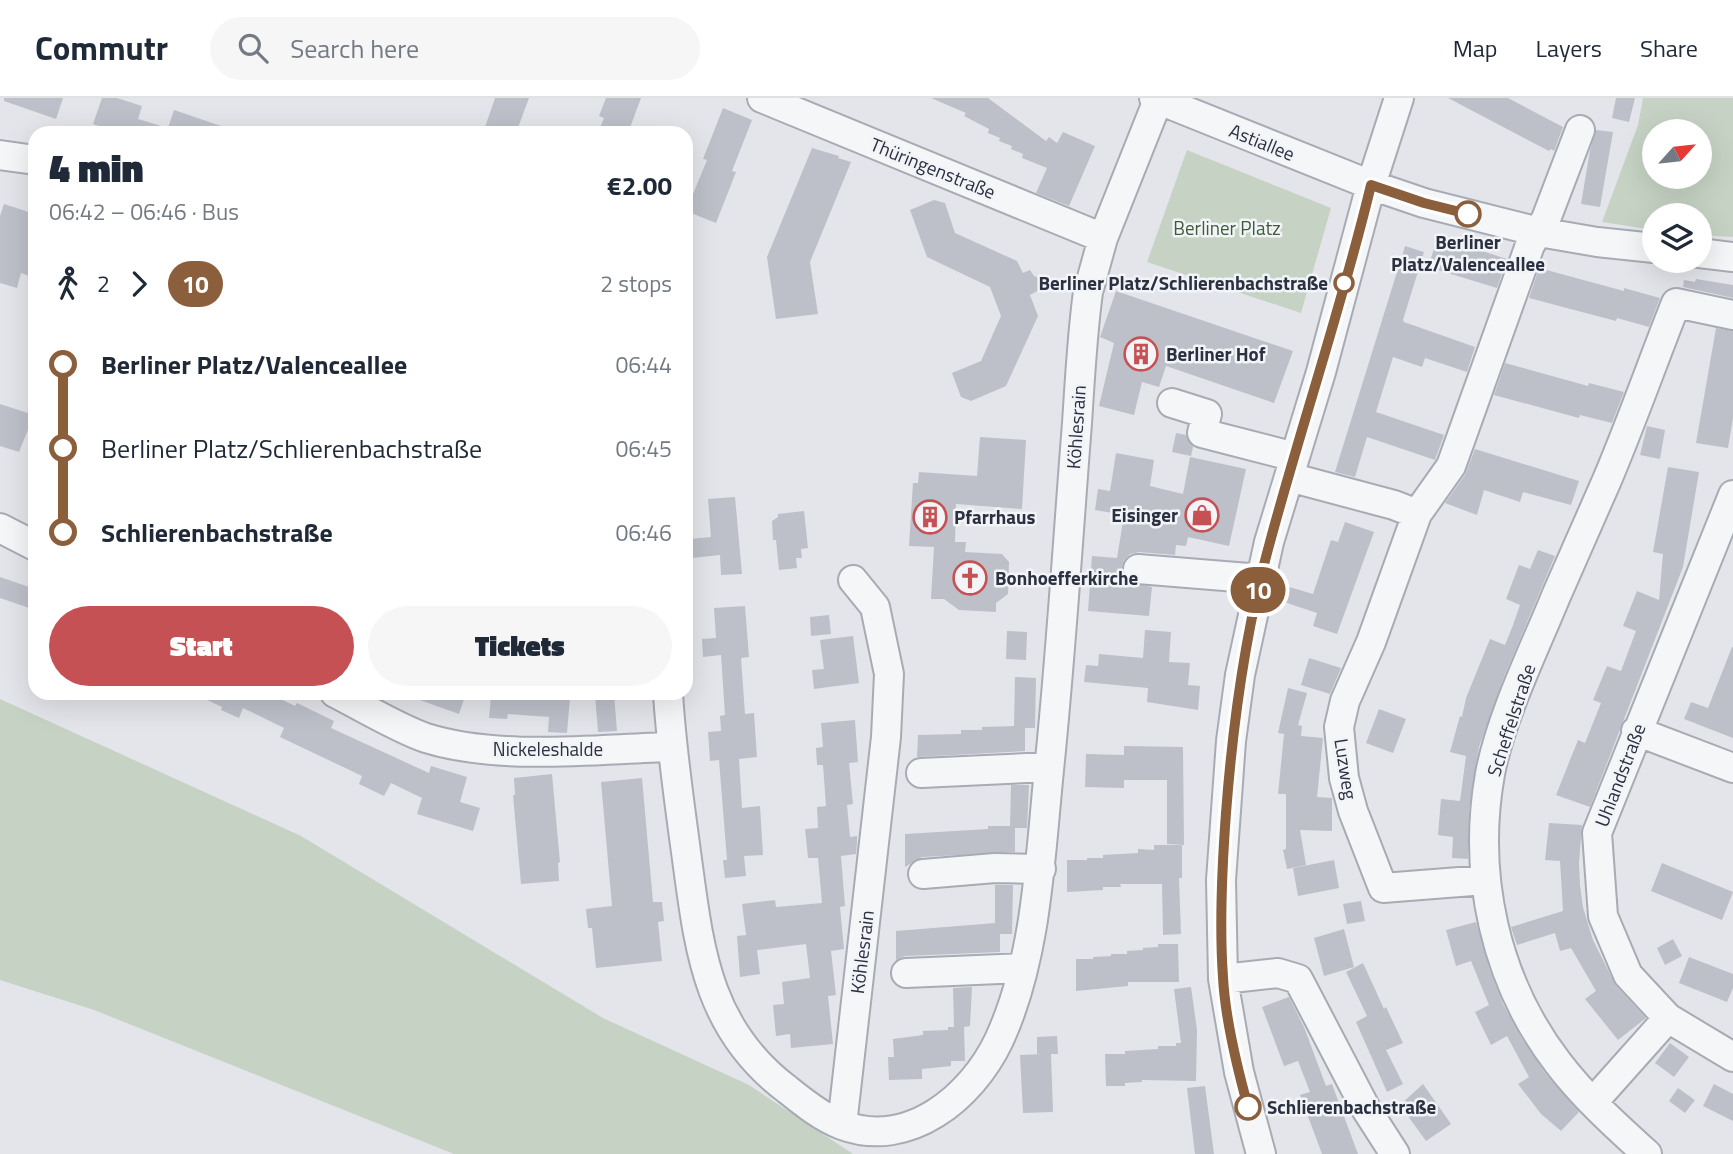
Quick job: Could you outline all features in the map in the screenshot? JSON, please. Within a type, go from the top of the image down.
[{"type":"street","name":"Thüringenstraße","points":[[762,98],[1103,237]]},
{"type":"street","points":[[1261,1154],[1239,1072],[1223,979],[1221,880],[1231,741],[1240,675],[1261,579],[1321,372],[1371,185],[1399,98]]},
{"type":"street","name":"Köhlesrain","points":[[668,700],[671,747],[696,929],[707,978],[718,1005],[749,1055],[769,1076],[806,1104],[881,1143],[904,1127],[932,1117],[959,1097],[981,1072],[998,1041],[1022,968],[1041,869],[1088,292],[1103,237],[1156,99]]},
{"type":"street","name":"Astiallee","points":[[1156,99],[1371,185],[1424,203],[1539,232],[1642,247]]},
{"type":"street","name":"Luzweg","points":[[1485,880],[1383,888],[1353,811],[1345,778],[1339,727],[1345,701],[1371,642],[1417,514],[1451,466],[1530,245],[1539,232],[1580,130]]},
{"type":"street","points":[[0,155],[28,159]]},
{"type":"street","points":[[1712,255],[1733,257]]},
{"type":"street","name":"Scheffelstraße","points":[[1647,1154],[1557,1062],[1530,1018],[1508,973],[1492,924],[1485,880],[1483,835],[1491,772],[1511,706],[1608,478],[1676,303],[1733,315]]},
{"type":"street","points":[[1172,403],[1207,414],[1202,433],[1417,514]]},
{"type":"street","name":"Uhlandstraße","points":[[1733,495],[1725,535],[1636,731],[1597,832],[1603,916],[1628,975],[1668,1018],[1733,1057]]},
{"type":"street","points":[[0,528],[28,542]]},
{"type":"street","points":[[1138,569],[1261,579]]},
{"type":"street","name":"Köhlesrain","points":[[842,1125],[886,737],[889,674],[876,607],[853,580]]},
{"type":"street","name":"Nickeleshalde","points":[[354,700],[424,737],[462,747],[497,752],[671,747]]},
{"type":"street","points":[[1636,731],[1733,768]]},
{"type":"street","points":[[921,773],[1049,767]]},
{"type":"street","points":[[923,874],[995,868],[1041,869]]},
{"type":"street","points":[[906,973],[1022,968]]},
{"type":"street","points":[[1223,979],[1278,973],[1298,979],[1366,1109],[1395,1154]]},
{"type":"street","points":[[1594,1101],[1668,1018]]},
{"type":"green space","points":[[1643,98],[1733,98],[1733,237],[1712,236],[1712,203],[1642,203],[1642,228],[1602,222],[1638,125]]},
{"type":"green space","name":"Berliner Platz","points":[[1187,150],[1331,208],[1301,313],[1147,262]]},
{"type":"green space","points":[[0,699],[301,836],[603,1018],[749,1085],[853,1154],[454,1154],[94,1010],[0,980]]},
{"type":"building","points":[[4,98],[63,98],[56,119],[4,101]]},
{"type":"building","points":[[102,98],[117,98],[142,106],[138,119],[161,126],[99,126],[93,124]]},
{"type":"building","points":[[495,98],[529,98],[519,126],[485,126]]},
{"type":"building","points":[[606,98],[641,98],[631,126],[601,126],[604,118],[599,116]]},
{"type":"building","points":[[931,98],[988,98],[1046,141],[1049,137],[1057,143],[1063,132],[1095,146],[1069,206],[1036,193],[1047,168],[1022,158],[1023,154],[988,133],[989,129],[964,116],[966,113]]},
{"type":"building","points":[[1448,98],[1508,98],[1563,127],[1554,151],[1549,151]]},
{"type":"building","points":[[1616,98],[1635,98],[1629,122],[1612,118]]},
{"type":"building","points":[[723,108],[752,120],[716,223],[693,214],[693,194],[707,160],[703,159]]},
{"type":"building","points":[[174,110],[221,126],[169,126]]},
{"type":"building","points":[[1596,130],[1613,132],[1600,207],[1581,204]]},
{"type":"building","points":[[812,148],[851,162],[810,262],[818,314],[776,319],[767,257]]},
{"type":"building","points":[[934,200],[945,203],[955,233],[1017,261],[1023,273],[1030,270],[1039,278],[1043,288],[1030,295],[1038,316],[1006,386],[971,401],[961,397],[952,373],[981,361],[1001,316],[990,287],[927,257],[910,210]]},
{"type":"building","points":[[4,204],[28,212],[28,276],[21,273],[17,288],[0,283],[0,216]]},
{"type":"building","points":[[1438,237],[1507,259],[1497,288],[1428,267]]},
{"type":"building","points":[[1405,246],[1424,252],[1404,322],[1475,347],[1467,372],[1425,358],[1422,367],[1393,357],[1376,412],[1444,435],[1435,460],[1367,437],[1355,477],[1335,472]]},
{"type":"building","points":[[1539,268],[1660,298],[1649,327],[1529,298]]},
{"type":"building","points":[[1696,279],[1733,285],[1733,298],[1683,287],[1684,280],[1695,282]]},
{"type":"building","points":[[1116,291],[1293,351],[1274,403],[1166,366],[1159,387],[1142,382],[1134,415],[1099,406],[1114,343],[1100,337]]},
{"type":"building","points":[[1716,328],[1733,331],[1733,418],[1728,448],[1696,443]]},
{"type":"building","points":[[1505,363],[1588,386],[1589,383],[1624,392],[1612,423],[1580,415],[1579,418],[1494,395]]},
{"type":"building","points":[[0,404],[28,413],[28,430],[19,452],[0,446]]},
{"type":"building","points":[[1647,426],[1665,430],[1660,459],[1640,455]]},
{"type":"building","points":[[1176,433],[1186,435],[1193,447],[1191,456],[1172,452]]},
{"type":"building","points":[[980,437],[1026,440],[1022,509],[956,504],[955,542],[966,542],[965,552],[1002,554],[1009,562],[1008,594],[996,603],[996,612],[959,610],[944,599],[931,599],[934,547],[909,546],[913,483],[918,483],[919,472],[977,476]]},
{"type":"building","points":[[1475,449],[1579,481],[1571,505],[1523,492],[1520,502],[1484,490],[1477,515],[1445,503],[1465,475]]},
{"type":"building","points":[[1116,453],[1154,460],[1150,486],[1183,494],[1190,457],[1246,469],[1229,546],[1188,537],[1186,546],[1176,545],[1175,555],[1139,552],[1130,554],[1124,560],[1123,575],[1128,582],[1152,587],[1149,616],[1088,611],[1092,556],[1117,558],[1124,515],[1095,510],[1098,489],[1110,491]]},
{"type":"building","points":[[1668,467],[1699,472],[1683,567],[1590,807],[1556,795],[1578,740],[1585,743],[1601,703],[1593,700],[1607,666],[1621,671],[1636,631],[1623,626],[1637,591],[1659,600],[1663,554],[1653,552]]},
{"type":"building","points":[[735,497],[742,574],[721,575],[720,555],[693,558],[693,539],[711,537],[708,499]]},
{"type":"building","points":[[804,511],[808,548],[801,549],[802,558],[796,558],[797,568],[779,570],[772,521],[778,514]]},
{"type":"building","points":[[1345,522],[1374,532],[1337,634],[1313,626],[1317,613],[1281,601],[1286,586],[1313,594],[1331,540],[1338,542]]},
{"type":"building","points":[[1538,550],[1555,556],[1504,677],[1479,747],[1469,810],[1468,859],[1452,858],[1453,837],[1438,835],[1441,799],[1460,801],[1466,756],[1450,752],[1460,716],[1462,717],[1466,698],[1490,639],[1505,645],[1513,625],[1520,605],[1506,599],[1519,565],[1530,569]]},
{"type":"building","points":[[0,577],[28,587],[28,608],[0,598]]},
{"type":"building","points":[[745,606],[749,657],[741,658],[745,714],[754,713],[757,757],[739,759],[742,808],[760,806],[763,855],[744,856],[746,876],[725,878],[723,860],[727,860],[719,760],[710,761],[708,732],[721,731],[720,716],[725,715],[721,655],[703,657],[702,639],[716,638],[714,608]]},
{"type":"building","points":[[829,615],[831,634],[811,636],[810,617]]},
{"type":"building","points":[[1145,630],[1171,632],[1169,662],[1190,663],[1188,685],[1200,686],[1198,710],[1147,702],[1148,688],[1084,682],[1086,665],[1098,666],[1099,654],[1143,658]]},
{"type":"building","points":[[1007,631],[1027,632],[1026,660],[1006,659]]},
{"type":"building","points":[[853,636],[859,683],[814,689],[812,670],[824,669],[820,640]]},
{"type":"building","points":[[1732,647],[1733,738],[1684,719],[1691,702],[1708,708]]},
{"type":"building","points":[[1309,658],[1341,668],[1330,694],[1301,685]]},
{"type":"building","points":[[1015,677],[1036,678],[1035,728],[1025,728],[1025,751],[917,757],[918,735],[961,734],[961,730],[1014,726]]},
{"type":"building","points":[[1288,688],[1307,693],[1298,725],[1302,726],[1301,736],[1323,738],[1317,797],[1332,798],[1332,831],[1300,830],[1306,865],[1287,869],[1283,850],[1286,849],[1286,794],[1278,794],[1284,734],[1278,733]]},
{"type":"building","points":[[207,700],[283,700],[295,706],[297,703],[334,721],[331,728],[429,773],[431,766],[467,777],[460,802],[480,808],[473,831],[417,814],[422,798],[391,783],[384,796],[359,784],[362,776],[280,737],[284,728],[243,708],[239,718],[221,710],[222,707]]},
{"type":"building","points":[[420,700],[464,700],[459,714]]},
{"type":"building","points":[[491,700],[570,700],[567,733],[548,732],[549,717],[508,714],[507,719],[489,718]]},
{"type":"building","points":[[595,700],[614,700],[617,731],[598,732]]},
{"type":"building","points":[[1379,709],[1406,719],[1393,753],[1366,743]]},
{"type":"building","points":[[855,720],[858,762],[849,763],[853,804],[847,805],[850,837],[857,836],[857,843],[856,854],[841,856],[845,906],[840,907],[844,949],[831,951],[836,995],[828,996],[833,1044],[791,1048],[790,1034],[776,1036],[773,1005],[784,1004],[782,982],[810,978],[806,944],[757,950],[760,974],[740,977],[737,936],[746,935],[742,904],[775,900],[776,907],[822,903],[818,858],[808,858],[805,829],[818,828],[817,807],[826,806],[823,765],[817,765],[816,748],[823,747],[821,723]]},
{"type":"building","points":[[1124,746],[1183,747],[1184,845],[1167,844],[1167,780],[1124,780],[1124,788],[1085,787],[1086,754],[1124,755]]},
{"type":"building","points":[[552,774],[560,862],[559,881],[521,884],[513,795],[514,778]]},
{"type":"building","points":[[642,778],[653,902],[662,902],[664,921],[658,922],[662,961],[596,968],[592,928],[588,928],[586,909],[612,906],[601,782]]},
{"type":"building","points":[[1011,785],[1029,785],[1027,828],[1015,828],[1015,852],[922,857],[905,867],[905,834],[1010,826]]},
{"type":"building","points":[[1549,823],[1582,825],[1580,885],[1583,907],[1593,940],[1616,986],[1646,1018],[1618,1040],[1585,999],[1596,991],[1571,948],[1560,951],[1555,933],[1517,945],[1511,927],[1563,911],[1560,861],[1545,860]]},
{"type":"building","points":[[1154,845],[1182,845],[1182,878],[1179,878],[1181,934],[1163,935],[1162,884],[1120,884],[1121,887],[1103,887],[1103,890],[1067,892],[1067,860],[1138,853],[1138,849],[1154,850]]},
{"type":"building","points":[[1334,860],[1339,888],[1298,896],[1293,868]]},
{"type":"building","points":[[1662,863],[1733,892],[1722,920],[1651,891]]},
{"type":"building","points":[[995,885],[1013,885],[1012,934],[1000,934],[1000,952],[905,956],[896,960],[896,931],[995,923]]},
{"type":"building","points":[[1361,901],[1365,921],[1347,924],[1343,904]]},
{"type":"building","points":[[1476,922],[1503,1004],[1545,1073],[1579,1112],[1561,1131],[1541,1114],[1518,1084],[1529,1077],[1507,1036],[1491,1045],[1475,1012],[1489,1005],[1471,961],[1456,966],[1446,930]]},
{"type":"building","points":[[1344,929],[1354,967],[1324,976],[1314,938]]},
{"type":"building","points":[[1673,939],[1682,956],[1665,965],[1657,948]]},
{"type":"building","points":[[1158,944],[1178,944],[1179,982],[1128,982],[1128,986],[1076,991],[1076,959],[1127,954],[1127,951],[1158,947]]},
{"type":"building","points":[[1689,957],[1733,974],[1733,988],[1727,1002],[1679,983]]},
{"type":"building","points":[[1363,963],[1403,1043],[1386,1050],[1403,1084],[1387,1092],[1356,1022],[1367,1016],[1346,972]]},
{"type":"building","points":[[972,987],[970,1026],[964,1027],[965,1061],[951,1061],[951,1066],[922,1069],[922,1079],[889,1080],[888,1057],[894,1057],[893,1039],[954,1027],[953,988]]},
{"type":"building","points":[[1191,987],[1197,1030],[1196,1081],[1142,1080],[1125,1083],[1125,1086],[1106,1086],[1105,1054],[1125,1054],[1125,1051],[1158,1049],[1158,1046],[1176,1046],[1176,1043],[1181,1043],[1174,989]]},
{"type":"building","points":[[1289,997],[1304,1027],[1326,1086],[1332,1084],[1358,1154],[1322,1154],[1300,1095],[1310,1092],[1298,1061],[1284,1066],[1262,1007]]},
{"type":"building","points":[[1057,1036],[1058,1054],[1051,1054],[1053,1112],[1023,1113],[1020,1055],[1043,1054],[1037,1054],[1037,1037]]},
{"type":"building","points":[[1670,1043],[1689,1057],[1674,1077],[1655,1063]]},
{"type":"building","points":[[1423,1084],[1451,1124],[1426,1141],[1400,1105]]},
{"type":"building","points":[[1714,1084],[1733,1094],[1733,1121],[1703,1106]]},
{"type":"building","points":[[1205,1086],[1214,1154],[1195,1154],[1187,1088]]},
{"type":"building","points":[[1678,1088],[1695,1100],[1685,1113],[1669,1101]]},
{"type":"bus line","name":"10","points":[[1248,1107],[1239,1072],[1223,979],[1221,880],[1231,741],[1240,675],[1269,542],[1321,372],[1371,185],[1468,214]]},
{"type":"place","name":"Berliner Platz/Valenceallee","points":[[1468,214]]},
{"type":"place","name":"Berliner Platz/Schlierenbachstraße","points":[[1344,283]]},
{"type":"place","name":"Berliner Hof","points":[[1141,354]]},
{"type":"place","name":"Eisinger","points":[[1202,515]]},
{"type":"place","name":"Pfarrhaus","points":[[930,517]]},
{"type":"place","name":"Bonhoefferkirche","points":[[970,578]]},
{"type":"place","name":"Schlierenbachstraße","points":[[1248,1107]]}]
